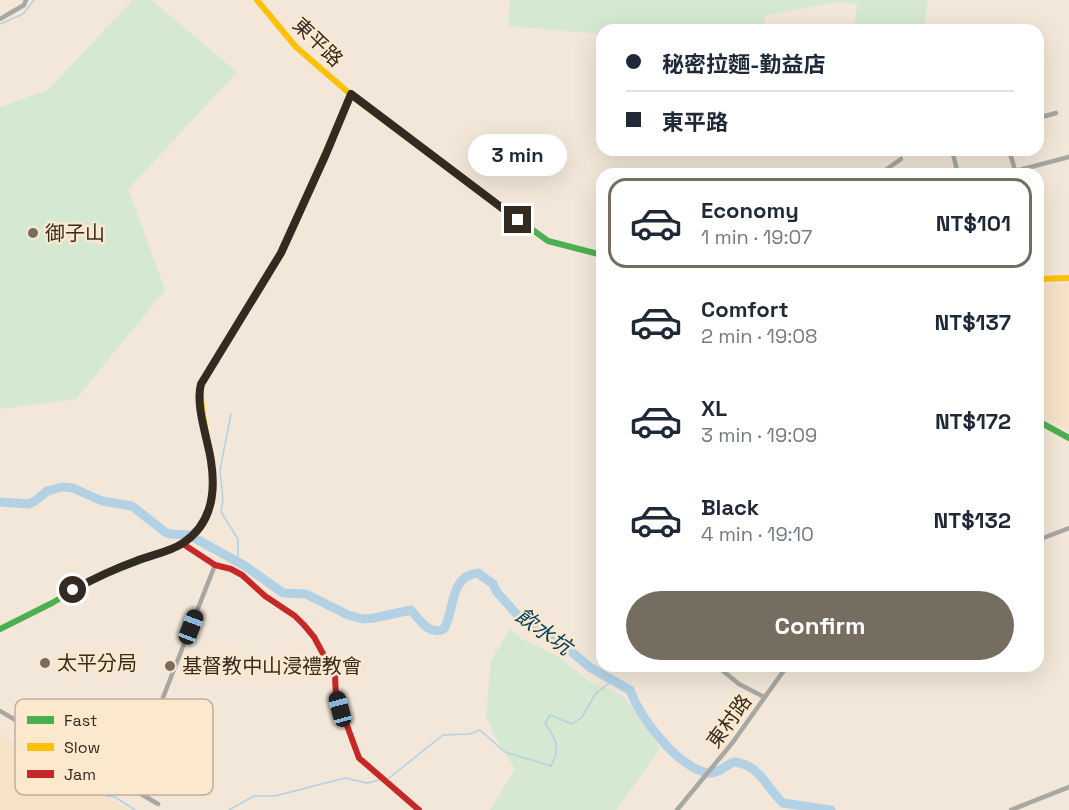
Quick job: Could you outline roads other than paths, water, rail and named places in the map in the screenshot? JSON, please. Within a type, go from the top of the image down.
[{"type":"main road","name":"東平路","points":[[257,0],[296,47],[351,94],[536,234],[548,241],[596,253]]},
{"type":"main road","points":[[0,629],[92,580],[183,544],[198,528],[211,506],[214,488],[212,462],[200,402],[201,384],[281,253],[351,94]]},
{"type":"main road","points":[[1044,279],[1069,278]]},
{"type":"main road","points":[[1044,424],[1069,438]]},
{"type":"main road","points":[[183,544],[215,565],[231,569],[242,575],[265,596],[295,616],[309,631],[335,676],[336,696],[359,758],[419,810]]},
{"type":"street","points":[[0,19],[24,5],[26,0]]},
{"type":"street","points":[[1044,116],[1056,113]]},
{"type":"street","points":[[1023,168],[1069,157]]},
{"type":"street","points":[[888,168],[901,159]]},
{"type":"street","points":[[1044,538],[1069,528]]},
{"type":"street","points":[[162,699],[215,565]]},
{"type":"street","points":[[724,672],[738,684],[764,697]]},
{"type":"street","name":"東村路","points":[[677,810],[733,742],[783,672]]},
{"type":"street","points":[[0,711],[15,720]]},
{"type":"street","points":[[1011,810],[1069,787]]},
{"type":"street","points":[[143,795],[158,804]]},
{"type":"waterway","points":[[0,24],[23,14],[34,0]]},
{"type":"waterway","points":[[231,414],[220,470],[223,499],[221,512],[238,539],[238,563]]},
{"type":"waterway","name":"飲水坑","points":[[0,502],[29,504],[47,491],[62,487],[73,488],[102,501],[132,506],[165,532],[189,535],[245,566],[283,593],[306,594],[348,615],[363,619],[411,610],[425,626],[439,631],[444,629],[457,587],[469,575],[478,573],[493,584],[497,592],[520,618],[555,642],[562,644],[596,671]]},
{"type":"waterway","name":"飲水坑","points":[[598,672],[630,690],[642,714],[661,740],[696,769],[712,773],[734,762],[743,764],[757,772],[783,803],[831,810]]},
{"type":"waterway","points":[[389,778],[443,735],[469,734],[480,730],[505,752],[551,766],[556,754],[556,744],[545,723],[550,715],[572,724],[582,717],[596,693],[614,680]]},
{"type":"waterway","points":[[229,810],[254,796],[275,796],[345,778],[367,783],[379,780]]},
{"type":"waterway","points":[[106,796],[115,797],[135,810]]},
{"type":"place","name":"御子山","points":[[33,233]]},
{"type":"place","name":"太平分局","points":[[45,663]]},
{"type":"place","name":"基督教中山浸禮教會","points":[[170,666]]}]
